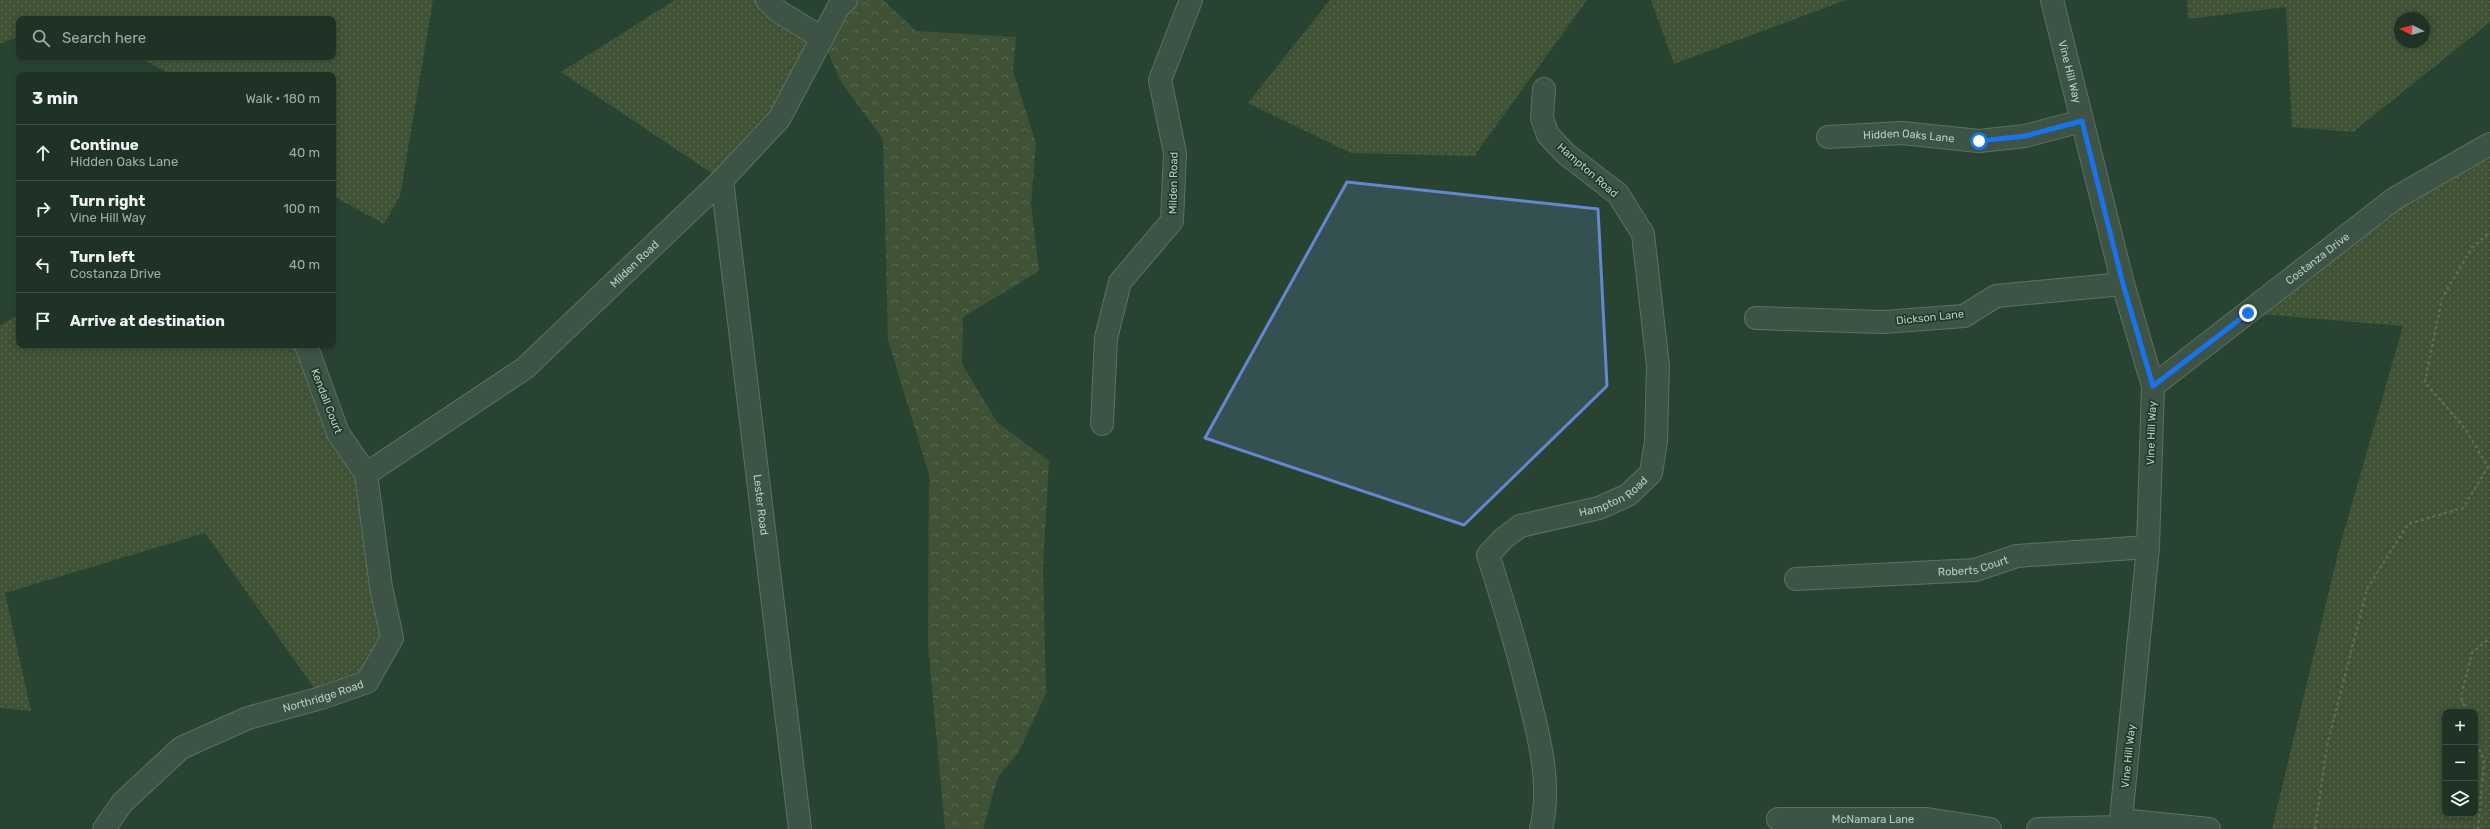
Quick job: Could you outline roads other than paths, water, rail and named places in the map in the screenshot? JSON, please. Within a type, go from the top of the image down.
[{"type":"street","points":[[767,0],[778,11],[822,38]]},
{"type":"street","name":"Milden Road","points":[[366,474],[525,368],[722,180],[780,119],[838,8],[846,0]]},
{"type":"street","name":"Milden Road","points":[[1102,424],[1106,338],[1120,282],[1172,222],[1175,153],[1160,80],[1191,0]]},
{"type":"street","name":"Vine Hill Way","points":[[2052,0],[2123,284],[2153,386],[2148,548],[2121,825]]},
{"type":"street","name":"Hampton Road","points":[[1541,829],[1544,818],[1543,753],[1512,630],[1488,555],[1504,538],[1520,526],[1599,508],[1628,495],[1651,473],[1656,441],[1658,366],[1643,234],[1618,194],[1566,154],[1548,135],[1542,118],[1544,89]]},
{"type":"street","name":"Hidden Oaks Lane","points":[[1828,137],[1902,133],[1979,141],[2025,136],[2082,121]]},
{"type":"street","name":"Costanza Drive","points":[[2153,386],[2394,199],[2490,144]]},
{"type":"street","name":"Lester Road","points":[[722,180],[800,829]]},
{"type":"street","name":"Dickson Lane","points":[[1756,318],[1884,322],[1964,316],[1996,296],[2123,284]]},
{"type":"street","name":"Kendall Court","points":[[307,348],[338,433],[366,474]]},
{"type":"street","name":"Northridge Road","points":[[104,829],[122,803],[181,748],[248,718],[321,698],[367,682],[392,638],[381,587],[366,474]]},
{"type":"street","name":"Roberts Court","points":[[1796,579],[1975,570],[2017,556],[2148,548]]},
{"type":"street","name":"McNamara Lane","points":[[1778,819],[1927,819],[1990,829]]},
{"type":"street","points":[[2038,829],[2121,825],[2209,829]]}]
